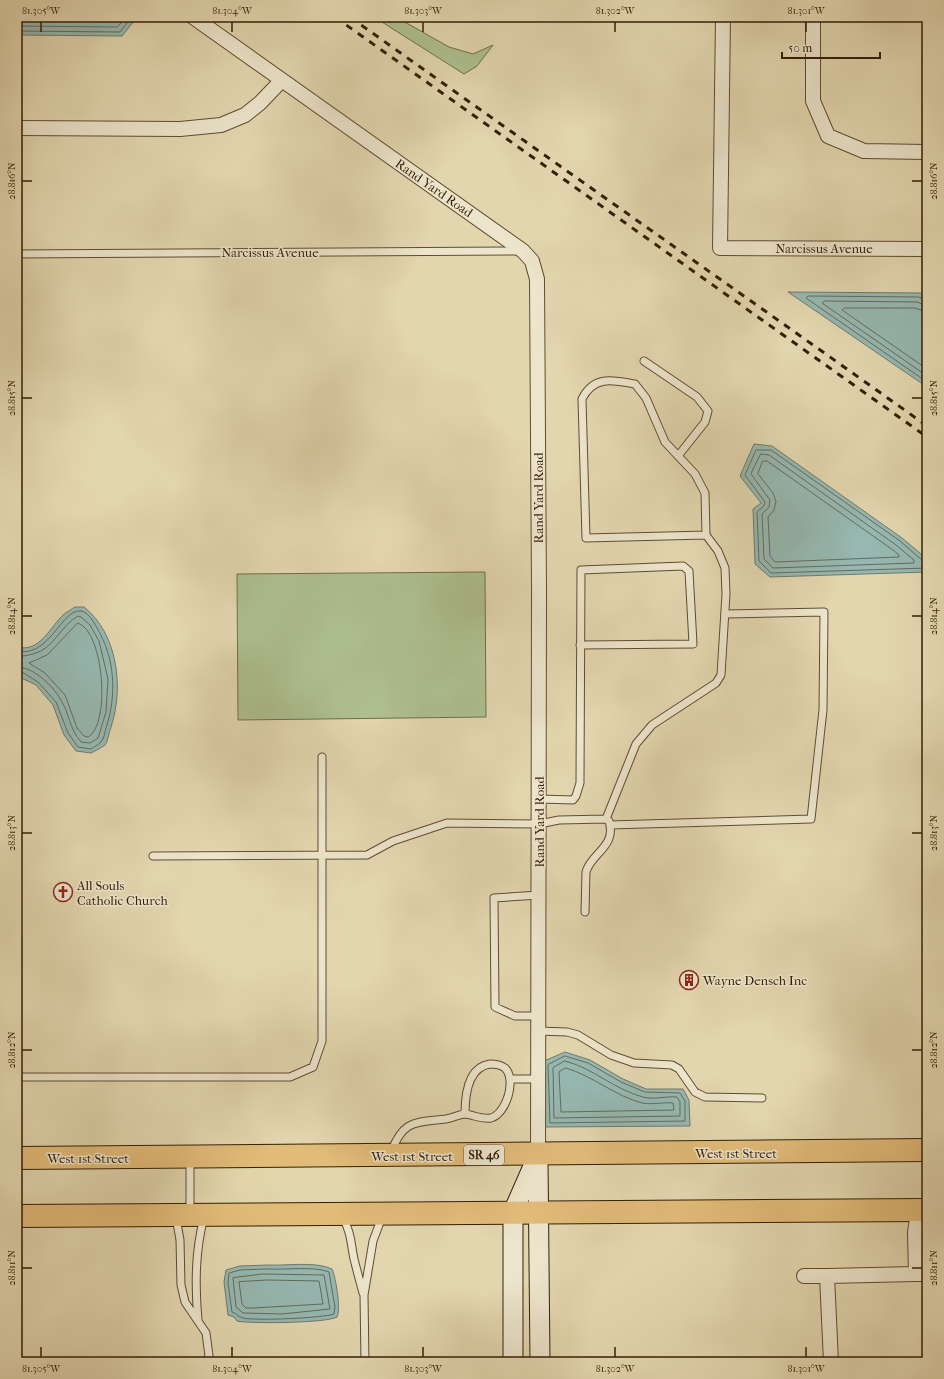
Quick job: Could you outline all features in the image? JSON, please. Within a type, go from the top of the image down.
[{"type":"main road","name":"West 1st Street","points":[[17,1158],[538,1155],[927,1150]]},
{"type":"main road","points":[[538,1155],[540,1212],[540,1362]]},
{"type":"main road","points":[[513,1362],[513,1212],[538,1155]]},
{"type":"main road","points":[[17,1216],[922,1210]]},
{"type":"street","name":"Rand Yard Road","points":[[193,17],[523,251],[532,261],[537,279],[539,799],[538,1155]]},
{"type":"street","name":"Narcissus Avenue","points":[[723,17],[720,248],[927,249]]},
{"type":"street","points":[[814,17],[814,101],[828,136],[864,150],[927,152]]},
{"type":"street","points":[[17,128],[180,129],[221,125],[245,115],[260,103],[282,80]]},
{"type":"street","points":[[804,1276],[921,1274],[915,1233],[922,1210]]},
{"type":"street","points":[[827,1276],[831,1362]]},
{"type":"lane","name":"Narcissus Avenue","points":[[17,254],[523,251]]},
{"type":"lane","points":[[644,361],[697,397],[708,411],[705,422],[678,456]]},
{"type":"lane","points":[[606,819],[636,744],[652,725],[716,683],[721,675],[725,568],[718,551],[706,535],[705,493],[695,474],[665,442],[646,398],[635,384],[613,380],[597,382],[587,390],[582,399],[586,538],[706,535]]},
{"type":"lane","points":[[539,799],[573,800],[580,783],[580,645],[581,570],[683,566],[690,571],[693,644],[580,645]]},
{"type":"lane","points":[[610,825],[811,819],[823,710],[824,612],[724,614]]},
{"type":"lane","points":[[17,1077],[290,1077],[314,1067],[322,1041],[322,757]]},
{"type":"lane","points":[[153,856],[322,856],[367,854],[393,841],[447,823],[539,824],[559,820],[606,819]]},
{"type":"lane","points":[[585,912],[588,866],[606,846],[610,834],[609,821],[606,819]]},
{"type":"lane","points":[[538,895],[494,898],[495,1007],[515,1016],[538,1016]]},
{"type":"lane","points":[[538,1031],[567,1032],[578,1035],[611,1055],[634,1063],[672,1065],[679,1068],[695,1092],[705,1097],[762,1098]]},
{"type":"lane","points":[[390,1156],[397,1137],[412,1124],[421,1121],[465,1114],[481,1118],[490,1118],[496,1115],[502,1110],[510,1089],[510,1079],[505,1068],[490,1064],[476,1071],[467,1088],[465,1114]]},
{"type":"lane","points":[[510,1079],[538,1079]]},
{"type":"lane","points":[[190,1157],[190,1215],[196,1256],[195,1285],[198,1320]]},
{"type":"lane","points":[[340,1214],[346,1222],[364,1295]]},
{"type":"lane","points":[[365,1362],[364,1295],[374,1238],[383,1214]]},
{"type":"lane","points":[[190,1215],[180,1240],[181,1284],[185,1302],[206,1333],[209,1342],[209,1356],[206,1362]]},
{"type":"green space","points":[[374,17],[396,17],[449,47],[473,54],[493,45],[477,66],[464,74]]},
{"type":"green space","points":[[485,572],[486,717],[238,720],[237,574]]},
{"type":"water","points":[[17,17],[127,17],[134,21],[122,36],[17,35]]},
{"type":"water","points":[[788,292],[922,293],[927,298],[927,387]]},
{"type":"water","points":[[754,444],[772,446],[902,538],[927,559],[927,572],[770,577],[755,564],[753,509],[761,503],[740,476]]},
{"type":"water","points":[[75,607],[84,607],[95,618],[104,632],[111,647],[117,679],[115,712],[107,741],[105,745],[91,753],[76,751],[64,735],[53,705],[36,685],[17,676],[17,647],[25,648],[38,643],[64,614]]},
{"type":"water","points":[[565,1052],[590,1060],[623,1079],[646,1089],[683,1089],[689,1100],[690,1126],[544,1127],[544,1061]]},
{"type":"water","points":[[309,1264],[332,1269],[338,1293],[337,1317],[305,1322],[244,1322],[237,1321],[234,1317],[228,1315],[224,1282],[226,1270],[240,1266]]},
{"type":"railway","points":[[335,17],[927,437]]},
{"type":"railway","points":[[350,17],[927,426]]},
{"type":"place","name":"All Souls Catholic Church","points":[[63,892]]},
{"type":"place","name":"Wayne Densch Inc","points":[[689,980]]}]
